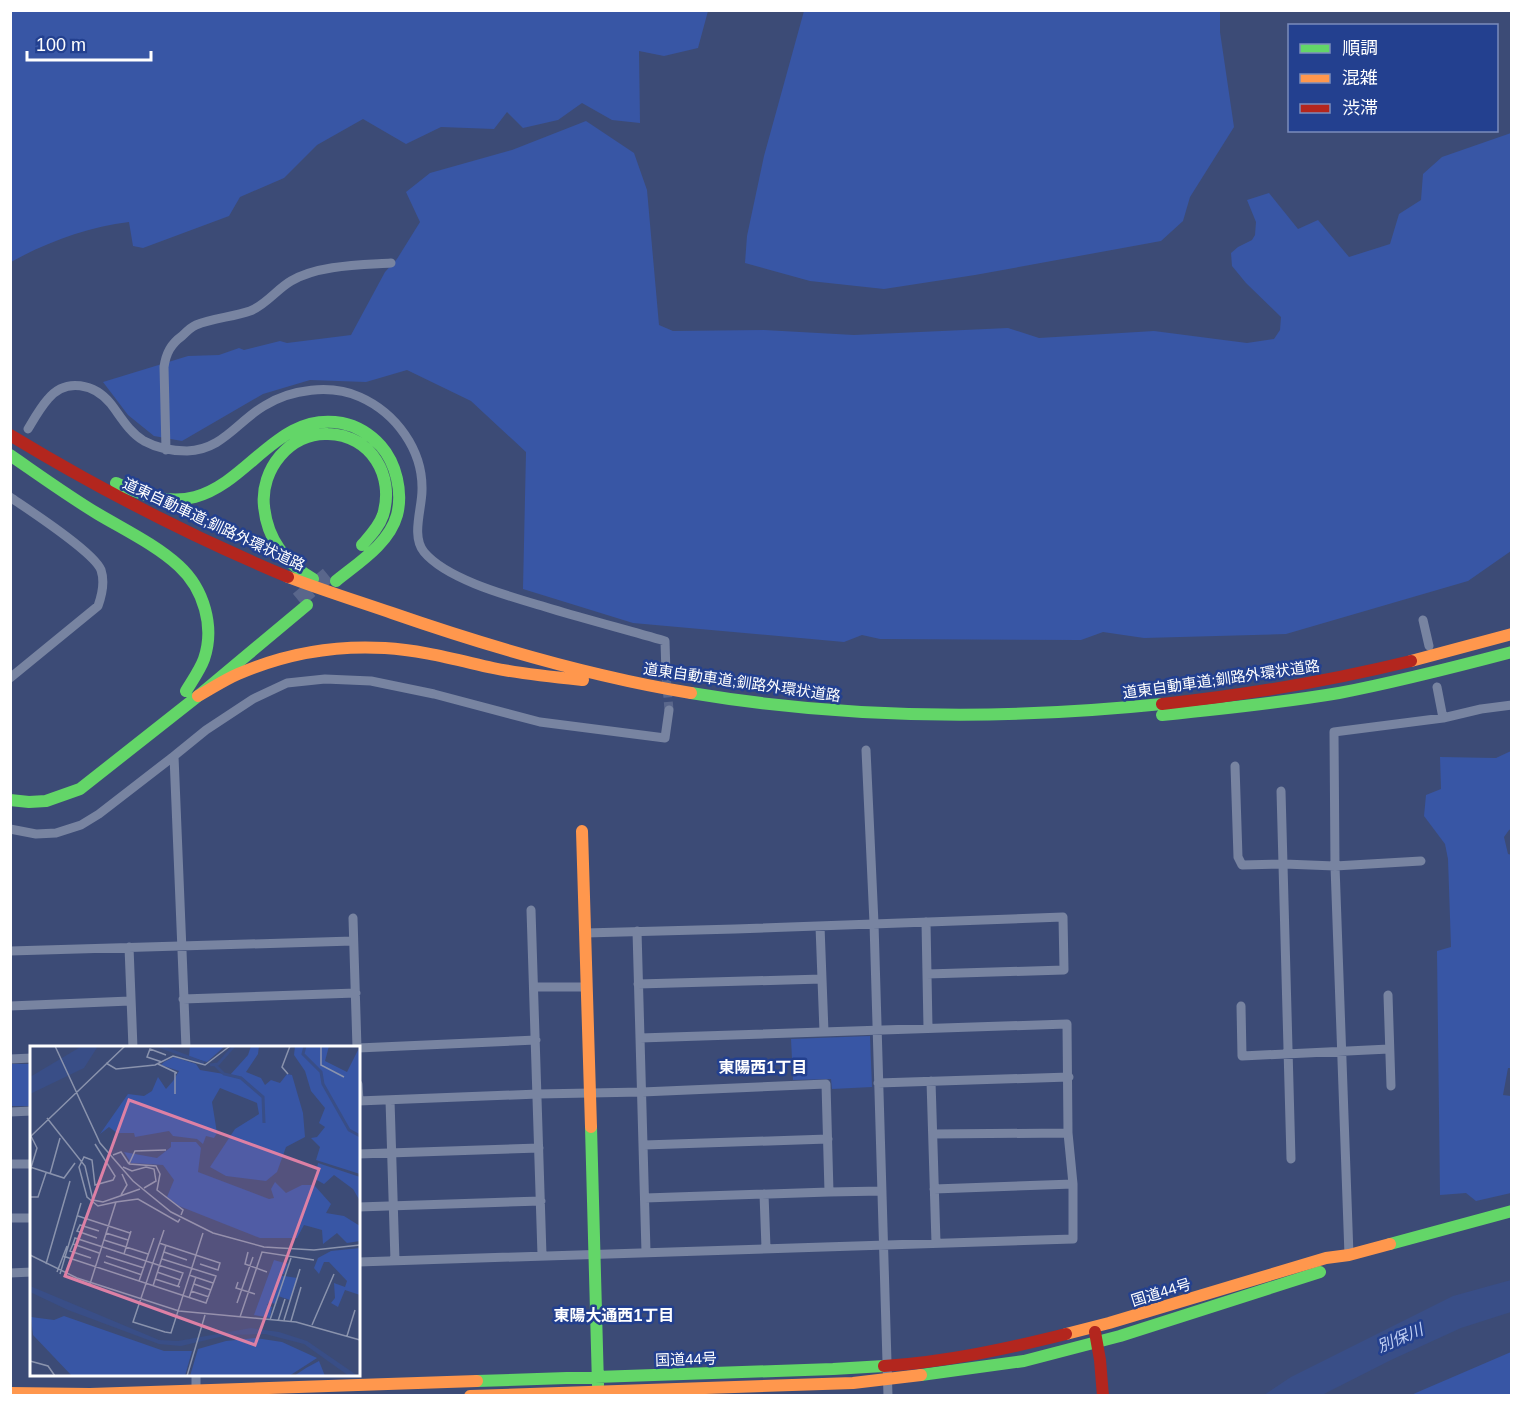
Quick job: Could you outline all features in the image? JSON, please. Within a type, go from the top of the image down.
[{"type":"main road","points":[[10,433],[123,487],[141,494],[170,500],[186,499],[222,486],[274,441],[292,430],[326,421],[341,422],[355,427],[368,434],[387,453],[397,478],[399,491],[396,519],[387,535],[367,556],[332,578],[377,528],[384,514],[388,491],[382,469],[368,451],[356,441],[343,435],[327,433],[310,435],[296,441],[273,462],[264,490],[263,506],[271,537],[278,550],[290,563],[304,574],[358,602]]},
{"type":"main road","name":"道東自動車道;釧路外環状道路","points":[[10,433],[76,473],[244,558],[309,597],[358,602],[503,650],[588,673],[658,688],[802,708],[934,716],[1149,706],[1334,679],[1426,658],[1512,634]]},
{"type":"main road","name":"道東自動車道;釧路外環状道路","points":[[10,443],[189,541],[309,597],[501,657],[587,681],[657,696],[802,715],[936,724],[1149,717],[1337,693],[1429,674],[1512,652]]},
{"type":"main road","points":[[10,455],[83,505],[159,552],[179,566],[190,578],[204,605],[208,621],[205,656],[192,693]]},
{"type":"main road","points":[[10,800],[42,803],[80,789],[309,597]]},
{"type":"main road","points":[[10,795],[40,797],[56,793],[76,782],[192,693],[262,665],[314,652],[342,648],[388,648],[522,674],[587,681]]},
{"type":"main road","points":[[582,831],[598,1393]]},
{"type":"main road","name":"国道44号","points":[[10,1393],[196,1393],[833,1369],[935,1361],[1014,1347],[1094,1327],[1326,1258],[1349,1255],[1512,1211]]},
{"type":"main road","name":"国道44号","points":[[470,1395],[598,1393],[843,1383],[934,1374],[1023,1360],[1097,1342],[1326,1270],[1349,1255]]},
{"type":"main road","points":[[1094,1327],[1103,1395]]},
{"type":"street","points":[[166,450],[164,367],[165,356],[174,342],[195,325],[253,310],[291,280],[306,274],[327,268],[391,263]]},
{"type":"street","points":[[28,429],[49,398],[61,388],[71,386],[97,390],[111,404],[128,428],[143,440],[166,450],[190,451],[222,440],[265,405],[287,395],[334,389],[360,397],[381,409],[399,427],[412,446],[419,466],[422,489],[418,535],[423,550],[434,561],[453,574],[505,594],[665,641],[666,675]]},
{"type":"street","points":[[10,497],[84,550],[95,560],[103,581],[98,606],[10,678]]},
{"type":"street","points":[[1423,621],[1429,646]]},
{"type":"street","points":[[10,830],[36,834],[56,833],[81,825],[99,814],[206,730],[253,699],[287,683],[325,679],[371,681],[540,722],[665,738],[669,710]]},
{"type":"street","points":[[1437,687],[1443,718]]},
{"type":"street","points":[[1349,1255],[1335,866],[1334,732],[1443,718],[1481,709],[1512,705]]},
{"type":"street","points":[[867,750],[888,1395]]},
{"type":"street","points":[[174,756],[186,1046]]},
{"type":"street","points":[[1234,766],[1238,857],[1242,865],[1335,866],[1421,861]]},
{"type":"street","points":[[1281,791],[1291,1159]]},
{"type":"street","points":[[531,910],[542,1255]]},
{"type":"street","points":[[585,933],[1063,917],[1064,970],[927,974]]},
{"type":"street","points":[[353,918],[358,1046]]},
{"type":"street","points":[[926,922],[928,1028]]},
{"type":"street","points":[[820,926],[824,1032]]},
{"type":"street","points":[[637,931],[646,1252]]},
{"type":"street","points":[[10,951],[353,941]]},
{"type":"street","points":[[129,947],[133,1046]]},
{"type":"street","points":[[638,984],[822,979]]},
{"type":"street","points":[[535,987],[587,987]]},
{"type":"street","points":[[183,999],[356,993]]},
{"type":"street","points":[[1388,995],[1391,1086]]},
{"type":"street","points":[[10,1006],[130,1001]]},
{"type":"street","points":[[1241,1006],[1242,1056],[1389,1049]]},
{"type":"street","points":[[360,1262],[1073,1239],[1073,1184],[1068,1133],[1067,1024],[640,1038]]},
{"type":"street","points":[[360,1048],[536,1040]]},
{"type":"street","points":[[10,1059],[30,1058]]},
{"type":"street","points":[[878,1083],[1069,1077]]},
{"type":"street","points":[[931,1081],[936,1243]]},
{"type":"street","points":[[360,1101],[826,1084],[829,1192]]},
{"type":"street","points":[[390,1100],[395,1261]]},
{"type":"street","points":[[10,1112],[30,1111]]},
{"type":"street","points":[[933,1134],[1068,1133]]},
{"type":"street","points":[[644,1145],[828,1139]]},
{"type":"street","points":[[360,1154],[539,1148]]},
{"type":"street","points":[[10,1164],[30,1164]]},
{"type":"street","points":[[934,1189],[1073,1184]]},
{"type":"street","points":[[645,1198],[882,1191]]},
{"type":"street","points":[[764,1194],[766,1248]]},
{"type":"street","points":[[360,1207],[541,1201]]},
{"type":"street","points":[[10,1218],[30,1218]]},
{"type":"street","points":[[10,1273],[30,1272]]},
{"type":"street","points":[[196,1376],[196,1393]]},
{"type":"shaded area","points":[[11,10],[708,11],[698,48],[664,56],[639,51],[640,123],[612,120],[582,103],[558,120],[523,128],[507,112],[494,129],[441,127],[406,144],[363,119],[317,145],[284,178],[240,197],[229,216],[143,248],[133,246],[129,222],[98,228],[53,242],[11,262]]},
{"type":"shaded area","points":[[804,11],[1220,11],[1220,32],[1234,127],[1190,197],[1183,221],[1161,241],[884,289],[810,281],[745,263],[747,236],[764,156]]},
{"type":"shaded area","points":[[586,121],[634,153],[647,190],[659,325],[673,331],[764,330],[854,335],[1008,328],[1039,338],[1154,331],[1247,343],[1274,339],[1280,330],[1281,317],[1232,266],[1231,253],[1252,240],[1255,235],[1256,222],[1247,200],[1269,193],[1298,229],[1318,220],[1349,257],[1390,244],[1399,214],[1421,200],[1423,174],[1442,157],[1511,133],[1511,551],[1468,581],[1286,634],[1144,638],[1103,632],[1081,640],[880,639],[862,635],[844,642],[633,623],[523,589],[526,452],[471,401],[407,370],[366,382],[310,380],[263,394],[182,441],[154,436],[128,415],[103,382],[188,356],[219,355],[239,348],[244,350],[280,341],[287,343],[351,335],[385,272],[397,259],[420,222],[406,192],[430,173],[512,150]]},
{"type":"shaded area","points":[[1511,751],[1511,829],[1504,837],[1508,854],[1512,855],[1512,1068],[1508,1068],[1503,1095],[1511,1096],[1511,1193],[1476,1201],[1466,1193],[1440,1195],[1437,951],[1451,947],[1448,859],[1445,844],[1424,816],[1426,795],[1441,789],[1440,757],[1496,758]]},
{"type":"shaded area","points":[[870,1036],[872,1087],[832,1089],[831,1079],[793,1080],[791,1039]]},
{"type":"shaded area","points":[[11,1064],[30,1064],[30,1106],[11,1106]]},
{"type":"shaded area","points":[[1511,1352],[1511,1395],[1411,1395]]},
{"type":"water","name":"別保川","points":[[1511,1280],[1511,1312],[1461,1328],[1322,1395],[1264,1395],[1291,1377],[1453,1296]]},
{"type":"tunnel","points":[[298,600],[328,575]]},
{"type":"tunnel","points":[[666,675],[669,710]]},
{"type":"traffic: fast","points":[[116,483],[165,499],[195,497],[214,489],[282,437],[300,427],[320,422],[342,423],[358,428],[377,442],[391,461],[399,488],[399,506],[393,525],[380,544],[336,581]]},
{"type":"traffic: fast","points":[[313,579],[286,558],[274,539],[266,518],[264,492],[267,479],[272,467],[290,446],[314,435],[343,436],[356,442],[376,460],[386,486],[386,500],[379,523],[362,545]]},
{"type":"traffic: fast","points":[[10,455],[76,500],[160,551],[188,575],[201,597],[208,622],[208,634],[204,659],[186,691]]},
{"type":"traffic: fast","points":[[10,800],[46,801],[80,789],[198,696],[307,605]]},
{"type":"traffic: fast","points":[[1162,715],[1339,693],[1512,652]]},
{"type":"traffic: fast","points":[[691,693],[808,708],[926,714],[1044,713],[1162,704]]},
{"type":"traffic: fast","points":[[591,1127],[598,1385]]},
{"type":"traffic: fast","points":[[1390,1244],[1512,1211]]},
{"type":"traffic: fast","points":[[921,1375],[1024,1361],[1120,1336],[1320,1272]]},
{"type":"traffic: fast","points":[[477,1381],[884,1366]]},
{"type":"traffic: slow","points":[[288,577],[503,649],[615,678],[691,693]]},
{"type":"traffic: slow","points":[[1411,661],[1512,634]]},
{"type":"traffic: slow","points":[[198,696],[233,676],[273,661],[310,652],[366,647],[412,651],[504,670],[583,680]]},
{"type":"traffic: slow","points":[[582,831],[591,1127]]},
{"type":"traffic: slow","points":[[1066,1334],[1326,1258],[1349,1255],[1390,1244]]},
{"type":"traffic: slow","points":[[470,1396],[853,1383],[921,1375]]},
{"type":"traffic: slow","points":[[10,1393],[90,1394],[477,1381]]},
{"type":"traffic: jam","points":[[10,435],[146,511],[217,546],[288,577]]},
{"type":"traffic: jam","points":[[1162,704],[1287,687],[1411,661]]},
{"type":"traffic: jam","points":[[1095,1332],[1103,1396]]},
{"type":"traffic: jam","points":[[884,1366],[976,1354],[1066,1334]]},
{"type":"district","name":"東陽西1丁目","points":[[763,1067]]},
{"type":"district","name":"東陽大通西1丁目","points":[[614,1315]]}]
